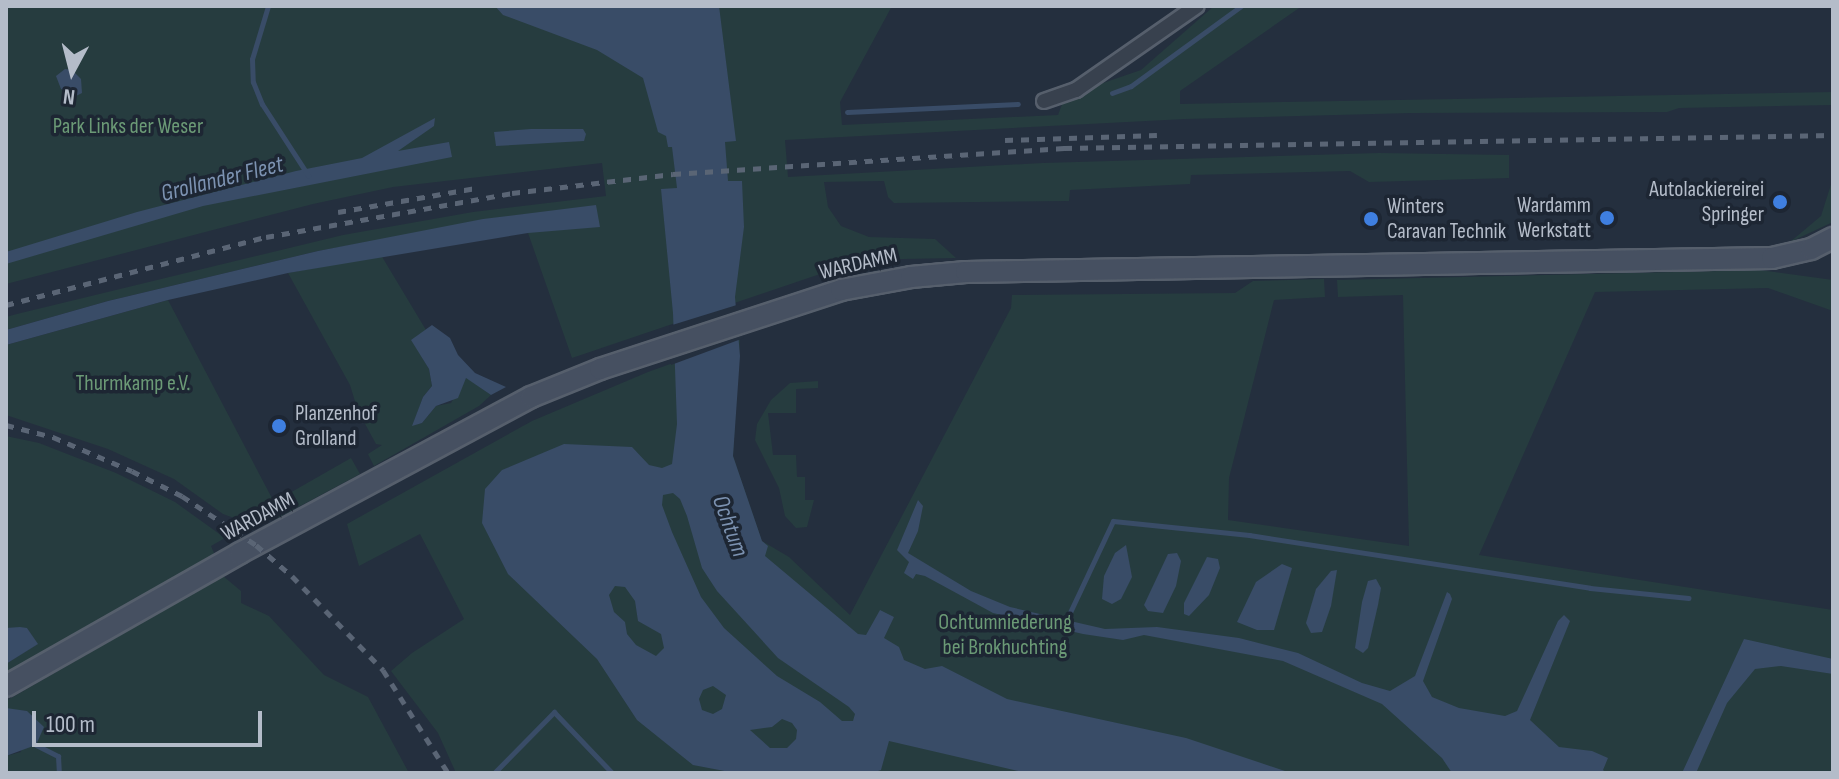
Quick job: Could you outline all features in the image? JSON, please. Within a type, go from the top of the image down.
[{"type":"street","points":[[1044,101],[1076,90],[1197,6]]},
{"type":"street","name":"WARDAMM","points":[[6,686],[240,553],[531,397],[666,347],[841,290],[944,272],[1772,258],[1811,249],[1833,238]]},
{"type":"green space","name":"Park Links der Weser","points":[[6,6],[892,6],[840,102],[842,125],[1058,115],[1065,96],[1141,70],[1214,6],[1302,6],[1180,91],[1180,104],[1833,92],[1833,105],[1679,108],[1667,112],[1412,113],[1185,119],[785,140],[788,177],[1043,163],[1379,153],[1509,155],[1509,178],[1369,182],[1350,171],[1191,175],[1190,184],[1070,190],[1069,201],[894,203],[888,197],[884,181],[824,182],[828,207],[841,226],[869,237],[935,239],[956,258],[902,259],[823,273],[572,358],[528,233],[525,214],[318,251],[108,301],[6,330],[6,317],[343,235],[473,212],[606,196],[602,163],[393,187],[313,204],[6,284]]},
{"type":"green space","points":[[1833,178],[1833,222],[1790,242],[1821,216]]},
{"type":"green space","points":[[381,255],[426,330],[412,340],[429,369],[432,386],[423,397],[413,425],[422,423],[436,406],[451,403],[466,377],[491,395],[479,406],[374,466],[368,454],[382,445],[376,444],[358,411],[350,385],[288,273]]},
{"type":"green space","name":"Ochtumniederung bei Brokhuchting","points":[[1760,270],[1833,280],[1833,311],[1768,288],[1595,292],[1479,555],[1833,610],[1833,773],[456,773],[438,733],[391,671],[412,653],[464,619],[420,534],[359,566],[347,524],[532,421],[648,372],[740,339],[733,456],[762,541],[789,557],[850,615],[1011,308],[1012,295],[1235,293],[1253,281],[1324,279],[1325,297],[1274,300],[1229,478],[1228,520],[1409,546],[1403,295],[1338,297],[1337,280]]},
{"type":"green space","name":"Thurmkamp e.V.","points":[[168,300],[274,502],[351,458],[360,474],[274,520],[265,511],[250,524],[223,514],[174,479],[108,449],[6,415],[6,345]]},
{"type":"green space","points":[[818,381],[818,388],[796,389],[796,413],[768,413],[773,455],[796,455],[797,477],[805,477],[805,500],[814,500],[807,527],[796,528],[785,516],[779,488],[755,440],[757,424],[771,400],[790,383]]},
{"type":"green space","name":"Thurmkamp e.V.","points":[[6,436],[39,443],[116,473],[175,502],[225,538],[211,546],[214,553],[204,564],[6,679],[6,664],[37,644],[27,628],[6,628]]},
{"type":"green space","points":[[223,576],[241,591],[241,603],[269,616],[324,675],[368,697],[409,773],[6,773],[6,756],[21,752],[27,711],[6,708],[6,701]]},
{"type":"water","name":"Ochtum","points":[[495,6],[719,6],[736,141],[725,142],[728,181],[742,181],[744,227],[735,297],[740,356],[733,456],[762,541],[768,546],[765,556],[858,634],[866,635],[880,610],[894,617],[884,638],[899,647],[904,660],[925,669],[942,666],[1007,699],[1186,738],[1291,773],[1027,773],[889,741],[881,770],[872,773],[735,773],[693,765],[637,720],[597,659],[508,574],[482,523],[485,489],[502,470],[564,444],[632,447],[649,465],[662,468],[672,464],[677,424],[673,313],[661,189],[677,188],[672,147],[668,147],[666,136],[658,132],[643,78],[597,50],[503,15]],"holes":[[[673,493],[680,499],[702,568],[717,591],[778,658],[849,707],[855,714],[853,721],[842,721],[820,702],[777,676],[724,628],[701,597],[672,532],[662,505],[663,495]],[[615,586],[625,587],[635,601],[638,621],[661,634],[664,648],[656,656],[636,645],[627,634],[625,622],[614,612],[609,595]],[[713,686],[726,695],[722,709],[713,714],[702,710],[699,699],[703,690]],[[782,719],[792,723],[797,730],[796,739],[787,748],[770,748],[750,730],[772,727]]]},
{"type":"water","points":[[65,69],[72,70],[81,79],[82,93],[76,96],[61,89],[56,76]]},
{"type":"water","points":[[435,118],[434,126],[398,151],[449,142],[452,157],[203,206],[6,264],[6,252],[137,212],[296,171],[362,158]]},
{"type":"water","points":[[583,129],[586,134],[584,141],[496,146],[494,132]]},
{"type":"water","points":[[596,205],[600,227],[528,233],[288,273],[168,300],[6,345],[6,330],[108,301],[318,251],[483,219]]},
{"type":"water","points":[[432,325],[450,338],[458,355],[475,373],[506,387],[491,395],[466,378],[458,398],[436,406],[422,423],[412,426],[423,397],[432,386],[429,369],[411,340]]},
{"type":"water","points":[[918,500],[923,506],[918,531],[908,553],[971,591],[1010,607],[1105,629],[1157,627],[1239,638],[1298,653],[1362,683],[1390,691],[1415,676],[1447,592],[1452,599],[1423,681],[1432,697],[1459,708],[1505,716],[1517,711],[1558,621],[1564,615],[1570,621],[1530,720],[1559,747],[1592,751],[1608,758],[1603,770],[1606,773],[1452,773],[1442,758],[1382,704],[1283,661],[1144,635],[1123,640],[1083,634],[993,613],[925,576],[916,574],[913,579],[904,573],[909,562],[897,550]]},
{"type":"water","points":[[1126,545],[1132,577],[1121,599],[1112,604],[1102,599],[1104,576],[1115,553]]},
{"type":"water","points":[[1177,553],[1181,561],[1176,586],[1163,613],[1148,611],[1144,605],[1168,554]]},
{"type":"water","points":[[1207,557],[1218,559],[1220,568],[1209,595],[1189,616],[1184,614],[1184,603]]},
{"type":"water","points":[[1282,564],[1292,568],[1274,630],[1257,630],[1237,622],[1256,582]]},
{"type":"water","points":[[1337,570],[1331,606],[1322,632],[1311,633],[1306,623],[1316,589],[1331,571]]},
{"type":"water","points":[[1376,579],[1381,588],[1368,648],[1363,653],[1355,648],[1362,602],[1368,581]]},
{"type":"water","points":[[6,628],[27,628],[38,644],[6,664]]},
{"type":"water","points":[[1744,639],[1833,659],[1833,674],[1781,666],[1755,669],[1727,703],[1696,773],[1682,773]]},
{"type":"water","points":[[6,708],[27,711],[44,727],[36,745],[6,756]]},
{"type":"pier","points":[[740,304],[744,338],[671,365],[669,326]]},
{"type":"waterway","name":"Grollander Fleet","points":[[268,6],[252,59],[253,82],[262,104],[308,175]]},
{"type":"waterway","points":[[1112,93],[1131,86],[1241,6]]},
{"type":"waterway","points":[[847,112],[1018,104]]},
{"type":"waterway","points":[[1064,625],[1113,521],[1249,535],[1590,588],[1688,598]]},
{"type":"waterway","points":[[494,773],[554,712],[612,773]]},
{"type":"waterway","points":[[36,745],[58,756],[59,773]]},
{"type":"railway","points":[[1005,140],[1157,135]]},
{"type":"railway","points":[[6,305],[266,237],[512,193],[673,174],[1064,148],[1833,135]]},
{"type":"railway","points":[[338,212],[476,188]]},
{"type":"railway","points":[[6,425],[53,437],[132,471],[182,496],[256,545],[292,576],[383,670],[448,773]]},
{"type":"place","name":"Autolackiereirei Springer","points":[[1780,202]]},
{"type":"place","name":"Wardamm Werkstatt","points":[[1607,218]]},
{"type":"place","name":"Winters Caravan Technik","points":[[1371,219]]},
{"type":"place","name":"Planzenhof Grolland","points":[[279,426]]}]
